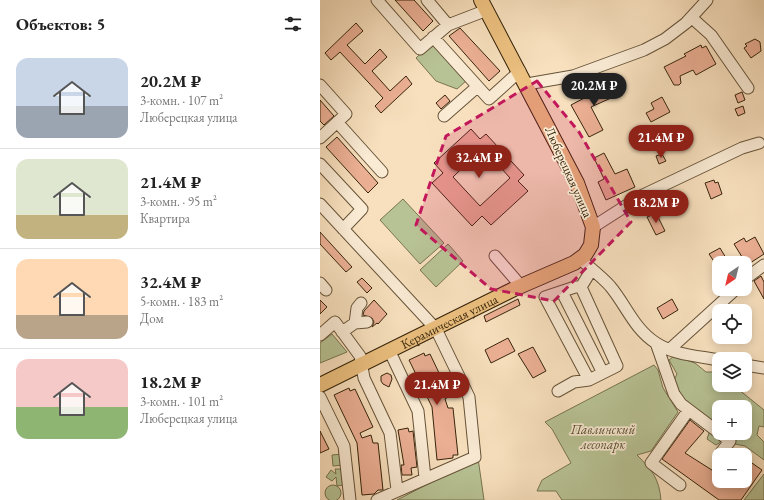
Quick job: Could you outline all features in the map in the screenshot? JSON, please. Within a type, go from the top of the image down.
[{"type":"main road","name":"Люберецкая улица","points":[[484,5],[527,84],[577,183],[593,227],[591,245],[580,259]]},
{"type":"main road","name":"Керамическая улица","points":[[320,385],[390,352],[521,286],[580,259]]},
{"type":"street","points":[[377,0],[420,49],[448,25],[484,5]]},
{"type":"street","points":[[427,0],[448,25]]},
{"type":"street","points":[[527,84],[573,76],[644,50],[665,39],[692,18],[707,0]]},
{"type":"street","points":[[692,18],[711,35],[748,88]]},
{"type":"street","points":[[433,37],[489,99],[520,71]]},
{"type":"street","points":[[320,85],[346,114],[320,138]]},
{"type":"street","points":[[444,116],[478,86]]},
{"type":"street","points":[[337,122],[382,172]]},
{"type":"street","points":[[593,227],[643,195],[742,148],[759,143]]},
{"type":"street","points":[[320,164],[362,209],[343,229]]},
{"type":"street","points":[[320,204],[436,329],[469,397],[475,457],[377,500]]},
{"type":"street","points":[[495,256],[521,286]]},
{"type":"street","points":[[580,259],[611,287],[632,319],[643,332],[656,343],[670,350],[712,359]]},
{"type":"street","points":[[752,274],[764,265]]},
{"type":"street","points":[[589,380],[545,297],[581,288],[592,269]]},
{"type":"street","points":[[558,391],[574,382],[589,380],[617,366],[581,288]]},
{"type":"street","points":[[562,292],[603,373]]},
{"type":"street","points":[[670,350],[728,296]]},
{"type":"street","points":[[355,323],[357,308],[362,303]]},
{"type":"street","points":[[320,335],[335,322],[360,356],[364,378],[390,433],[397,490]]},
{"type":"street","points":[[342,332],[355,323],[367,322]]},
{"type":"street","points":[[656,343],[674,394],[688,411],[730,441],[724,448]]},
{"type":"street","points":[[390,352],[418,411],[425,478]]},
{"type":"street","points":[[752,365],[764,368]]},
{"type":"street","points":[[320,396],[344,446],[350,500]]},
{"type":"street","points":[[680,485],[651,464],[688,411]]},
{"type":"highlighted area","points":[[537,81],[579,132],[631,222],[554,301],[491,289],[416,225],[446,136]]},
{"type":"green space","points":[[432,43],[466,81],[457,89],[436,81],[416,58]]},
{"type":"green space","points":[[403,199],[444,243],[420,264],[380,220]]},
{"type":"green space","points":[[448,244],[463,261],[436,287],[420,270]]},
{"type":"green space","points":[[332,334],[347,352],[320,363],[320,343]]},
{"type":"green space","points":[[674,356],[695,363],[706,372],[712,372],[712,392],[742,392],[752,400],[712,400],[712,424],[678,395],[674,380],[677,374],[669,360]]},
{"type":"green space","name":"Павлинский лесопарк","points":[[654,365],[658,370],[663,388],[678,412],[651,451],[637,455],[654,475],[659,486],[661,500],[562,500],[556,491],[537,491],[542,480],[571,463],[552,429],[545,422]]},
{"type":"green space","points":[[752,400],[764,410],[764,427],[759,426],[757,435],[764,442],[764,460],[752,451],[752,448],[735,444],[732,440],[752,440]]},
{"type":"green space","points":[[712,424],[712,440],[724,440],[716,445],[707,439]]},
{"type":"green space","points":[[343,454],[344,465],[333,466],[332,455]]},
{"type":"green space","points":[[478,458],[484,500],[397,500]]},
{"type":"green space","points":[[335,469],[342,469],[343,485],[337,486],[336,477],[332,481],[326,477],[331,470],[336,474]]},
{"type":"green space","points":[[764,474],[764,500],[744,500]]},
{"type":"green space","points":[[333,485],[339,487],[341,493],[339,499],[333,501],[327,499],[325,493],[327,487]]},
{"type":"building","points":[[395,0],[414,0],[433,21],[423,31]]},
{"type":"building","points":[[356,23],[363,31],[347,45],[365,64],[380,49],[387,57],[372,71],[390,91],[406,76],[412,84],[381,113],[375,106],[383,98],[340,52],[331,60],[325,53]]},
{"type":"building","points":[[460,28],[500,71],[489,81],[449,36]]},
{"type":"building","points":[[755,39],[760,42],[761,51],[751,58],[744,48],[747,46],[745,44]]},
{"type":"building","points":[[701,45],[702,48],[706,46],[716,64],[696,75],[693,70],[680,76],[681,83],[679,85],[674,85],[664,67],[686,56],[684,54]]},
{"type":"building","points":[[614,81],[620,94],[591,107],[603,130],[589,137],[571,105],[588,96],[587,93]]},
{"type":"building","points":[[742,92],[745,100],[738,103],[735,95]]},
{"type":"building","points":[[445,95],[450,101],[441,109],[436,103]]},
{"type":"building","points":[[662,97],[670,112],[651,122],[646,113],[654,109],[651,103]]},
{"type":"building","points":[[320,100],[334,116],[324,125],[320,121]]},
{"type":"building","points":[[743,106],[745,113],[738,116],[735,109]]},
{"type":"building","points":[[471,129],[480,139],[486,134],[524,175],[518,181],[528,191],[491,225],[482,216],[472,226],[432,183],[443,173],[434,163]],"holes":[[[483,148],[510,178],[480,206],[453,177]]]},
{"type":"building","points":[[337,137],[378,183],[368,193],[326,147]]},
{"type":"building","points":[[604,153],[615,174],[627,169],[635,187],[606,200],[598,182],[604,179],[594,158]]},
{"type":"building","points":[[662,154],[666,161],[659,164],[656,156]]},
{"type":"building","points":[[714,180],[715,183],[718,182],[722,194],[711,199],[705,183]]},
{"type":"building","points":[[656,213],[665,231],[656,235],[647,217]]},
{"type":"building","points":[[320,232],[352,267],[346,272],[320,244]]},
{"type":"building","points":[[755,237],[764,254],[752,262],[752,256],[741,256],[734,244],[744,238],[746,242]]},
{"type":"building","points":[[720,248],[725,256],[712,256],[712,258],[709,254]]},
{"type":"building","points":[[761,276],[764,282],[764,299],[754,281]]},
{"type":"building","points":[[362,278],[372,288],[367,293],[357,282]]},
{"type":"building","points":[[518,299],[520,305],[486,322],[484,316]]},
{"type":"building","points":[[672,299],[678,310],[663,319],[657,308]]},
{"type":"building","points":[[320,300],[327,307],[320,314]]},
{"type":"building","points":[[374,300],[387,314],[378,324],[377,323],[372,327],[374,322],[372,318],[363,315],[364,311]]},
{"type":"building","points":[[508,338],[515,351],[491,363],[485,350]]},
{"type":"building","points":[[533,347],[546,371],[533,378],[518,354]]},
{"type":"building","points":[[424,353],[425,356],[430,354],[450,396],[445,399],[448,408],[453,408],[458,455],[453,455],[453,458],[437,460],[432,407],[409,360]]},
{"type":"building","points":[[387,373],[391,375],[392,379],[389,387],[381,381],[381,376]]},
{"type":"building","points":[[349,388],[350,391],[355,389],[373,427],[360,433],[362,438],[371,435],[373,443],[378,443],[383,490],[378,490],[374,494],[362,495],[357,443],[334,395]]},
{"type":"building","points":[[690,420],[704,431],[685,453],[712,470],[712,488],[749,488],[741,500],[719,500],[662,459]]},
{"type":"building","points":[[408,428],[409,432],[413,431],[417,467],[411,468],[412,475],[402,475],[401,465],[404,465],[398,430]]},
{"type":"building","points":[[320,431],[329,449],[320,453]]},
{"type":"building","points":[[752,463],[762,470],[752,484]]}]
